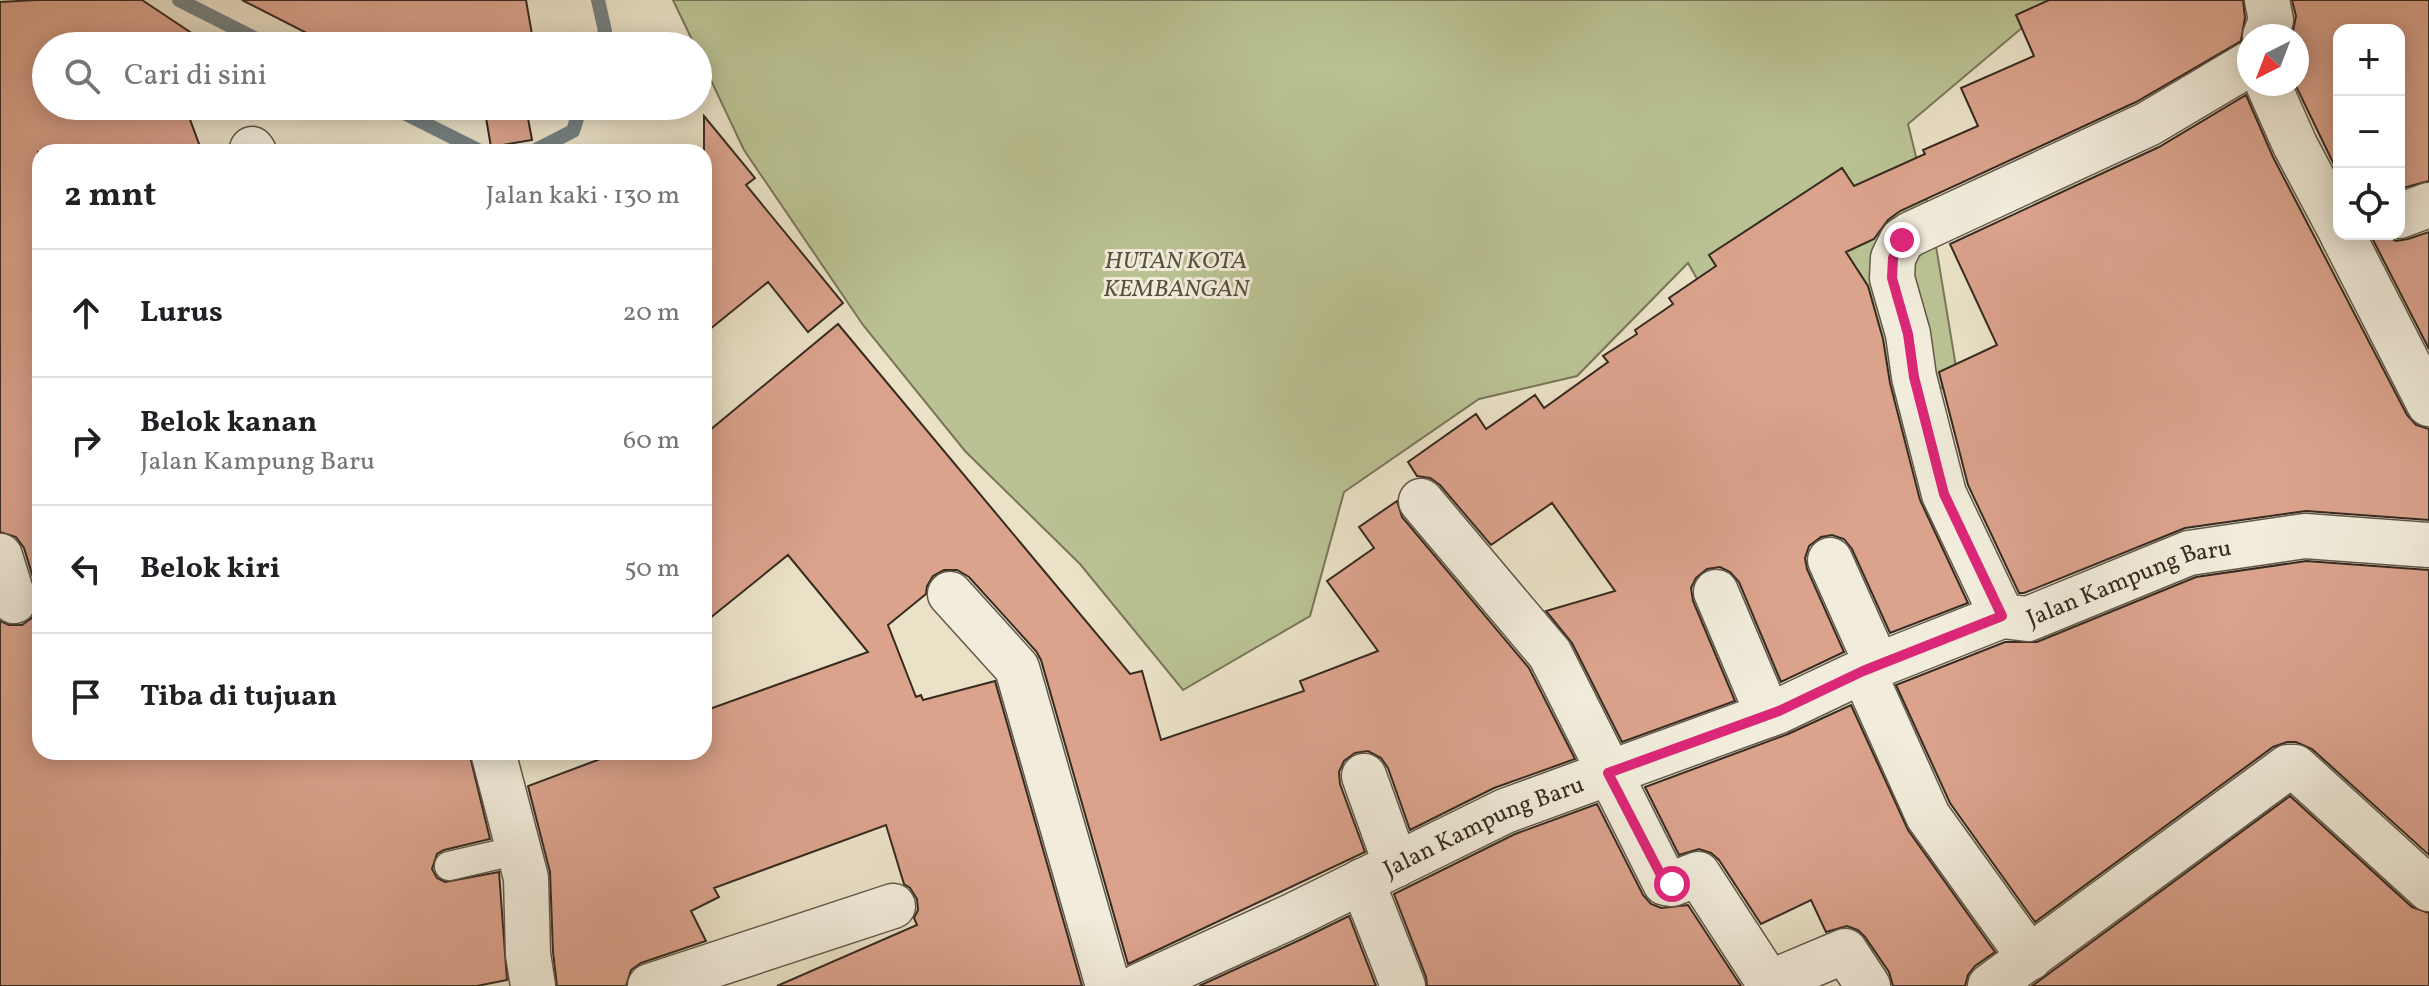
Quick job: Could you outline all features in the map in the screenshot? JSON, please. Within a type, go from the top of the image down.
[{"type":"street","points":[[2267,0],[2270,24]]},
{"type":"street","points":[[2002,616],[1944,494],[1914,377],[1908,334],[1892,278],[1893,258],[1902,240],[1911,234],[2148,124],[2237,71]]},
{"type":"street","points":[[2273,96],[2295,145],[2333,213]]},
{"type":"street","points":[[2405,214],[2429,205]]},
{"type":"street","points":[[2347,240],[2429,404]]},
{"type":"street","points":[[1421,501],[1550,654],[1665,883],[1672,884],[1698,874],[1769,983],[1845,951],[1868,986]]},
{"type":"street","name":"Jalan Kampung Baru","points":[[1139,986],[1505,811],[1768,715],[1870,668],[2002,616],[2028,619],[2189,553],[2305,536],[2429,545]]},
{"type":"street","points":[[0,556],[18,599]]},
{"type":"street","points":[[1830,560],[1928,816],[2030,958]]},
{"type":"street","points":[[1716,592],[1768,715]]},
{"type":"street","points":[[950,594],[1017,668],[1108,986]]},
{"type":"street","points":[[495,760],[526,878],[528,954],[533,986]]},
{"type":"street","points":[[1990,986],[2292,766],[2429,889]]},
{"type":"street","points":[[1364,776],[1379,873],[1403,986]]},
{"type":"street","points":[[650,986],[893,906]]},
{"type":"lane","points":[[449,866],[518,850]]},
{"type":"green space","name":"HUTAN KOTA KEMBANGAN","points":[[673,0],[2055,0],[1908,124],[1932,222],[1959,385],[1775,416],[1688,263],[1577,376],[1479,399],[1344,492],[1310,616],[1183,690],[1080,564],[965,451],[863,325],[744,150],[712,83],[712,32],[688,32]]},
{"type":"building","points":[[142,0],[190,32],[32,32],[32,120],[190,120],[199,144],[32,144],[32,574],[24,548],[16,537],[0,532],[0,2]]},
{"type":"building","points":[[242,0],[526,0],[532,32],[305,32]]},
{"type":"building","points":[[2049,0],[2243,0],[2245,18],[2244,24],[2237,24],[2237,43],[2136,102],[1900,211],[1888,220],[1874,239],[1846,252],[1868,286],[1920,500],[1968,603],[1890,633],[1852,549],[1844,539],[1832,535],[1821,537],[1809,546],[1805,558],[1807,569],[1844,652],[1781,682],[1739,582],[1720,567],[1707,569],[1696,578],[1691,588],[1693,601],[1735,701],[1622,742],[1572,643],[1546,611],[1615,591],[1552,503],[1491,545],[1440,485],[1430,478],[1417,476],[1408,462],[1476,414],[1486,429],[1535,395],[1544,408],[1608,362],[1603,356],[1637,334],[1635,330],[1673,304],[1669,298],[1716,266],[1709,255],[1842,168],[1854,186],[1978,126],[1961,88],[2034,56],[2016,15]]},
{"type":"building","points":[[2292,0],[2429,0],[2429,181],[2405,187],[2405,24],[2333,24],[2333,163],[2301,96],[2309,96],[2309,24],[2294,24]]},
{"type":"building","points":[[2246,96],[2273,157],[2407,415],[2416,425],[2429,429],[2429,520],[2306,511],[2185,528],[2019,593],[1968,485],[1939,372],[1997,345],[1950,244],[2159,147]]},
{"type":"building","points":[[486,120],[528,120],[532,140],[490,144]]},
{"type":"building","points":[[704,120],[707,120],[755,178],[746,185],[843,303],[808,332],[768,282],[712,328],[712,144],[704,144]]},
{"type":"building","points":[[2429,232],[2429,349],[2373,240],[2408,239]]},
{"type":"building","points":[[838,324],[1130,674],[1142,671],[1161,740],[1304,691],[1300,681],[1378,651],[1327,581],[1374,548],[1359,527],[1397,501],[1402,517],[1529,668],[1575,759],[1494,788],[1410,830],[1388,768],[1381,758],[1368,751],[1355,753],[1344,761],[1339,772],[1340,784],[1365,852],[1128,964],[1041,660],[969,577],[957,570],[944,570],[933,576],[926,594],[888,625],[916,697],[921,695],[923,700],[995,681],[1082,986],[777,986],[917,925],[914,918],[918,910],[917,899],[904,884],[886,825],[714,888],[719,897],[691,911],[706,941],[641,963],[631,970],[626,986],[557,986],[550,872],[528,786],[598,760],[712,760],[712,708],[868,652],[788,555],[712,617],[712,428]]},
{"type":"building","points":[[2306,561],[2429,570],[2429,855],[2312,749],[2296,742],[2287,742],[2273,747],[2035,922],[1950,803],[1896,685],[2005,642],[2037,642],[2196,577]]},
{"type":"building","points":[[32,618],[32,760],[471,760],[490,839],[444,850],[437,854],[432,869],[437,878],[445,882],[499,872],[507,980],[477,986],[0,986],[0,621],[22,625]]},
{"type":"building","points":[[1851,705],[1908,830],[1995,952],[1975,966],[1965,986],[1893,986],[1889,972],[1865,937],[1847,926],[1826,932],[1811,900],[1761,924],[1719,860],[1711,853],[1699,849],[1679,855],[1645,787],[1788,734]]},
{"type":"building","points":[[2290,796],[2412,907],[2429,913],[2429,986],[2032,986]]},
{"type":"building","points":[[1597,804],[1643,895],[1651,904],[1661,908],[1688,905],[1741,986],[1427,986],[1394,894],[1515,834]]},
{"type":"building","points":[[1349,916],[1376,986],[1199,986],[1304,938]]},
{"type":"waterway","points":[[179,0],[242,32]]},
{"type":"waterway","points":[[598,0],[605,32]]},
{"type":"waterway","points":[[418,120],[466,144]]},
{"type":"waterway","points":[[548,144],[573,131],[577,120]]},
{"type":"route","points":[[1672,884],[1665,883],[1608,773],[1779,711],[1863,671],[2002,616],[1944,494],[1914,377],[1908,334],[1892,278],[1893,258],[1902,240]]}]
